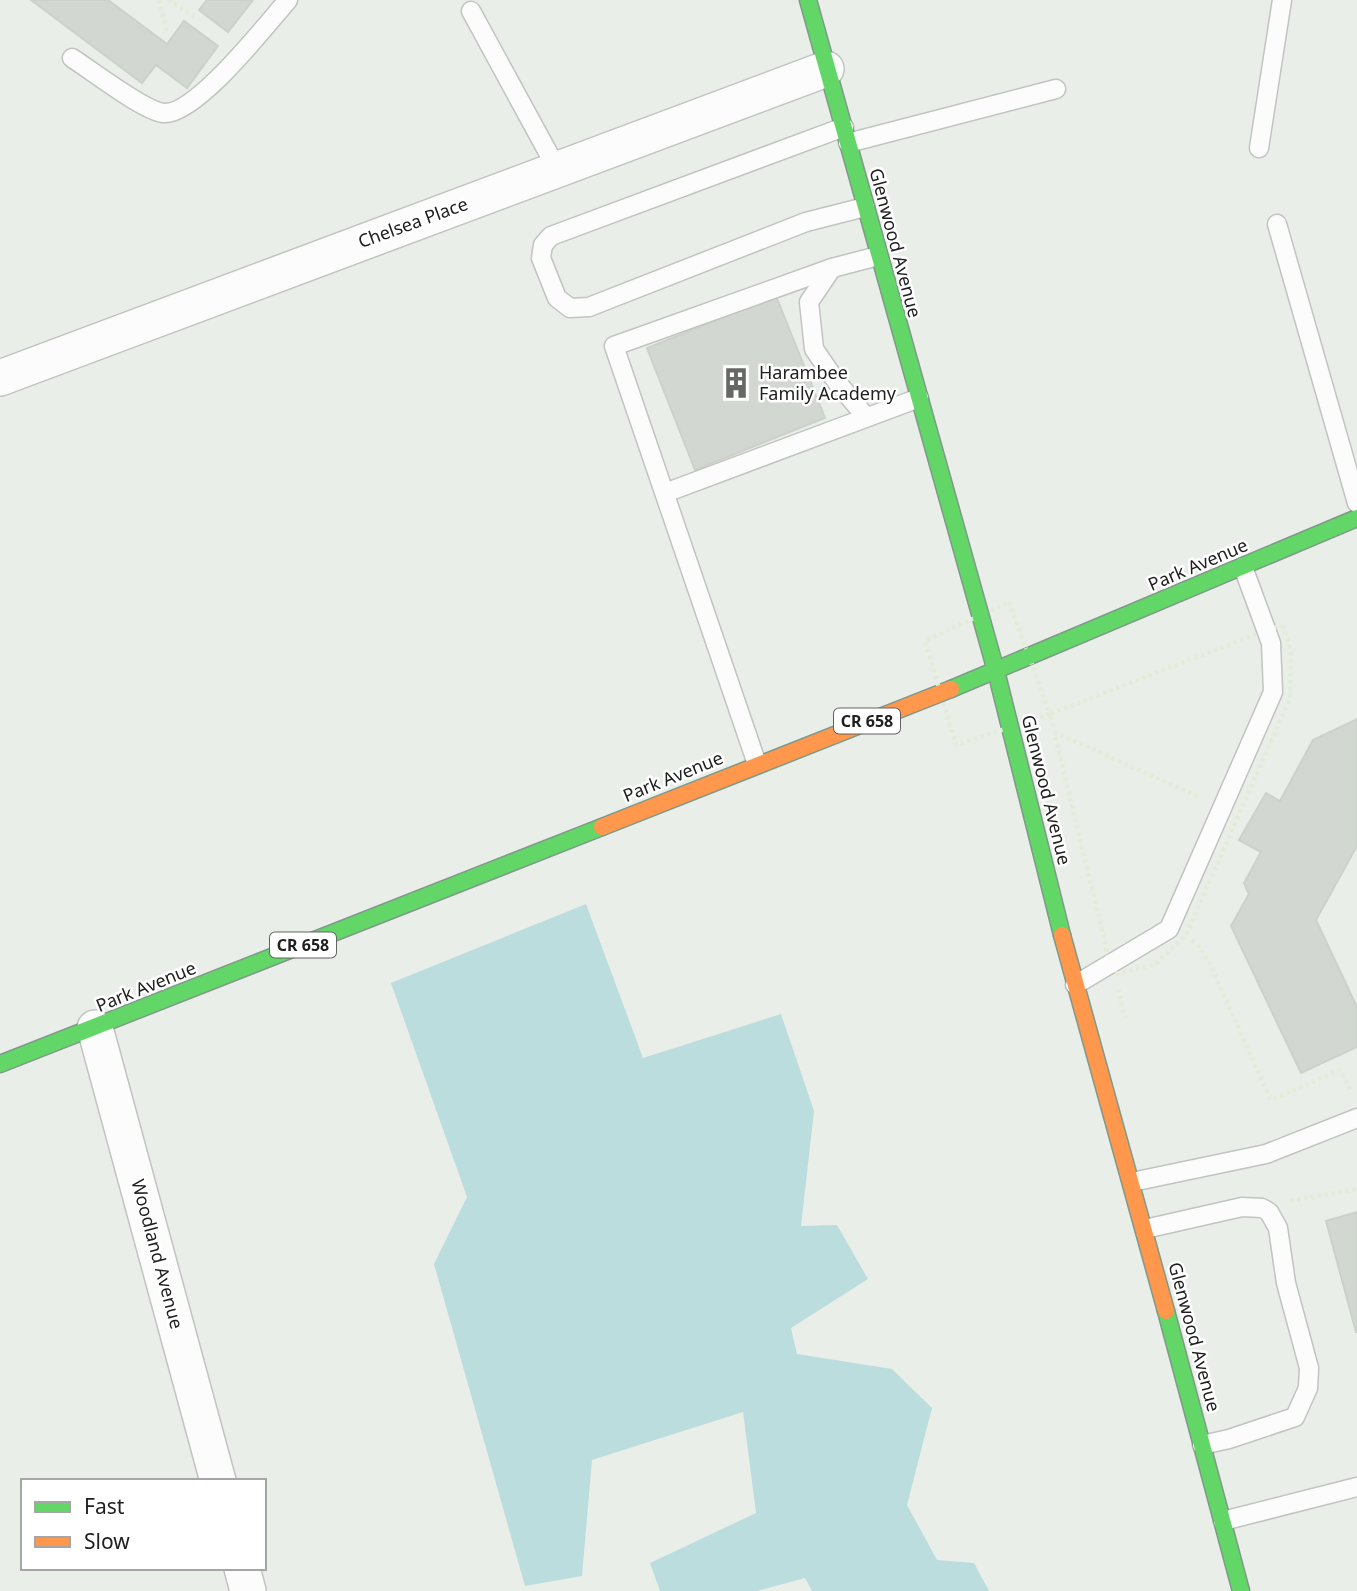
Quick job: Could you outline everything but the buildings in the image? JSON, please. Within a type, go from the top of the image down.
[{"type":"street","name":"Glenwood Avenue","points":[[808,0],[996,671],[1075,985],[1145,1229],[1241,1591]]},
{"type":"street","name":"Chelsea Place","points":[[0,378],[826,69]]},
{"type":"street","name":"Park Avenue","points":[[0,1064],[996,671],[1357,518]]},
{"type":"street","name":"Woodland Avenue","points":[[95,1028],[217,1479]]},
{"type":"street","points":[[243,1570],[248,1591]]},
{"type":"lane","points":[[72,58],[148,108],[164,113],[181,110],[209,87],[288,0]]},
{"type":"lane","points":[[1259,148],[1282,0]]},
{"type":"lane","points":[[471,10],[557,169]]},
{"type":"lane","points":[[865,207],[806,222],[589,307],[570,308],[557,298],[541,258],[543,245],[551,236],[846,135],[1056,89]]},
{"type":"lane","points":[[1277,224],[1357,503]]},
{"type":"lane","points":[[757,764],[614,346],[832,268],[878,256]]},
{"type":"lane","points":[[832,268],[809,302],[814,349],[836,381],[866,416]]},
{"type":"lane","points":[[665,493],[919,398]]},
{"type":"lane","points":[[1075,985],[1169,929],[1273,692],[1271,643],[1243,567]]},
{"type":"lane","points":[[1132,1182],[1266,1154],[1357,1118]]},
{"type":"lane","points":[[1145,1229],[1242,1208],[1262,1208],[1274,1217],[1281,1242],[1286,1283],[1309,1368],[1308,1388],[1295,1417],[1202,1445]]},
{"type":"lane","points":[[1223,1521],[1357,1487]]},
{"type":"path","points":[[159,0],[167,33]]},
{"type":"path","points":[[168,0],[194,16]]},
{"type":"path","points":[[1110,964],[1050,714],[1267,630]]},
{"type":"path","points":[[1053,731],[1222,808],[1237,820]]},
{"type":"path","points":[[1169,929],[1186,935],[1198,945],[1208,960],[1271,1100],[1340,1070],[1357,1105]]},
{"type":"path","points":[[1293,1214],[1290,1201],[1357,1189]]},
{"type":"shaded area","points":[[586,904],[643,1058],[781,1014],[814,1111],[801,1226],[837,1225],[868,1279],[791,1328],[797,1354],[892,1369],[932,1408],[907,1505],[937,1560],[974,1563],[989,1591],[812,1591],[805,1578],[757,1591],[660,1591],[650,1563],[756,1513],[743,1412],[592,1460],[582,1576],[525,1586],[434,1264],[467,1197],[391,983]]},
{"type":"traffic: fast","points":[[808,0],[996,671],[1062,935]]},
{"type":"traffic: fast","points":[[951,689],[1357,518]]},
{"type":"traffic: fast","points":[[0,1064],[602,827]]},
{"type":"traffic: fast","points":[[1166,1311],[1241,1591]]},
{"type":"traffic: slow","points":[[602,827],[951,689]]},
{"type":"traffic: slow","points":[[1062,935],[1166,1311]]},
{"type":"place","name":"Harambee Family Academy","points":[[736,383]]}]
